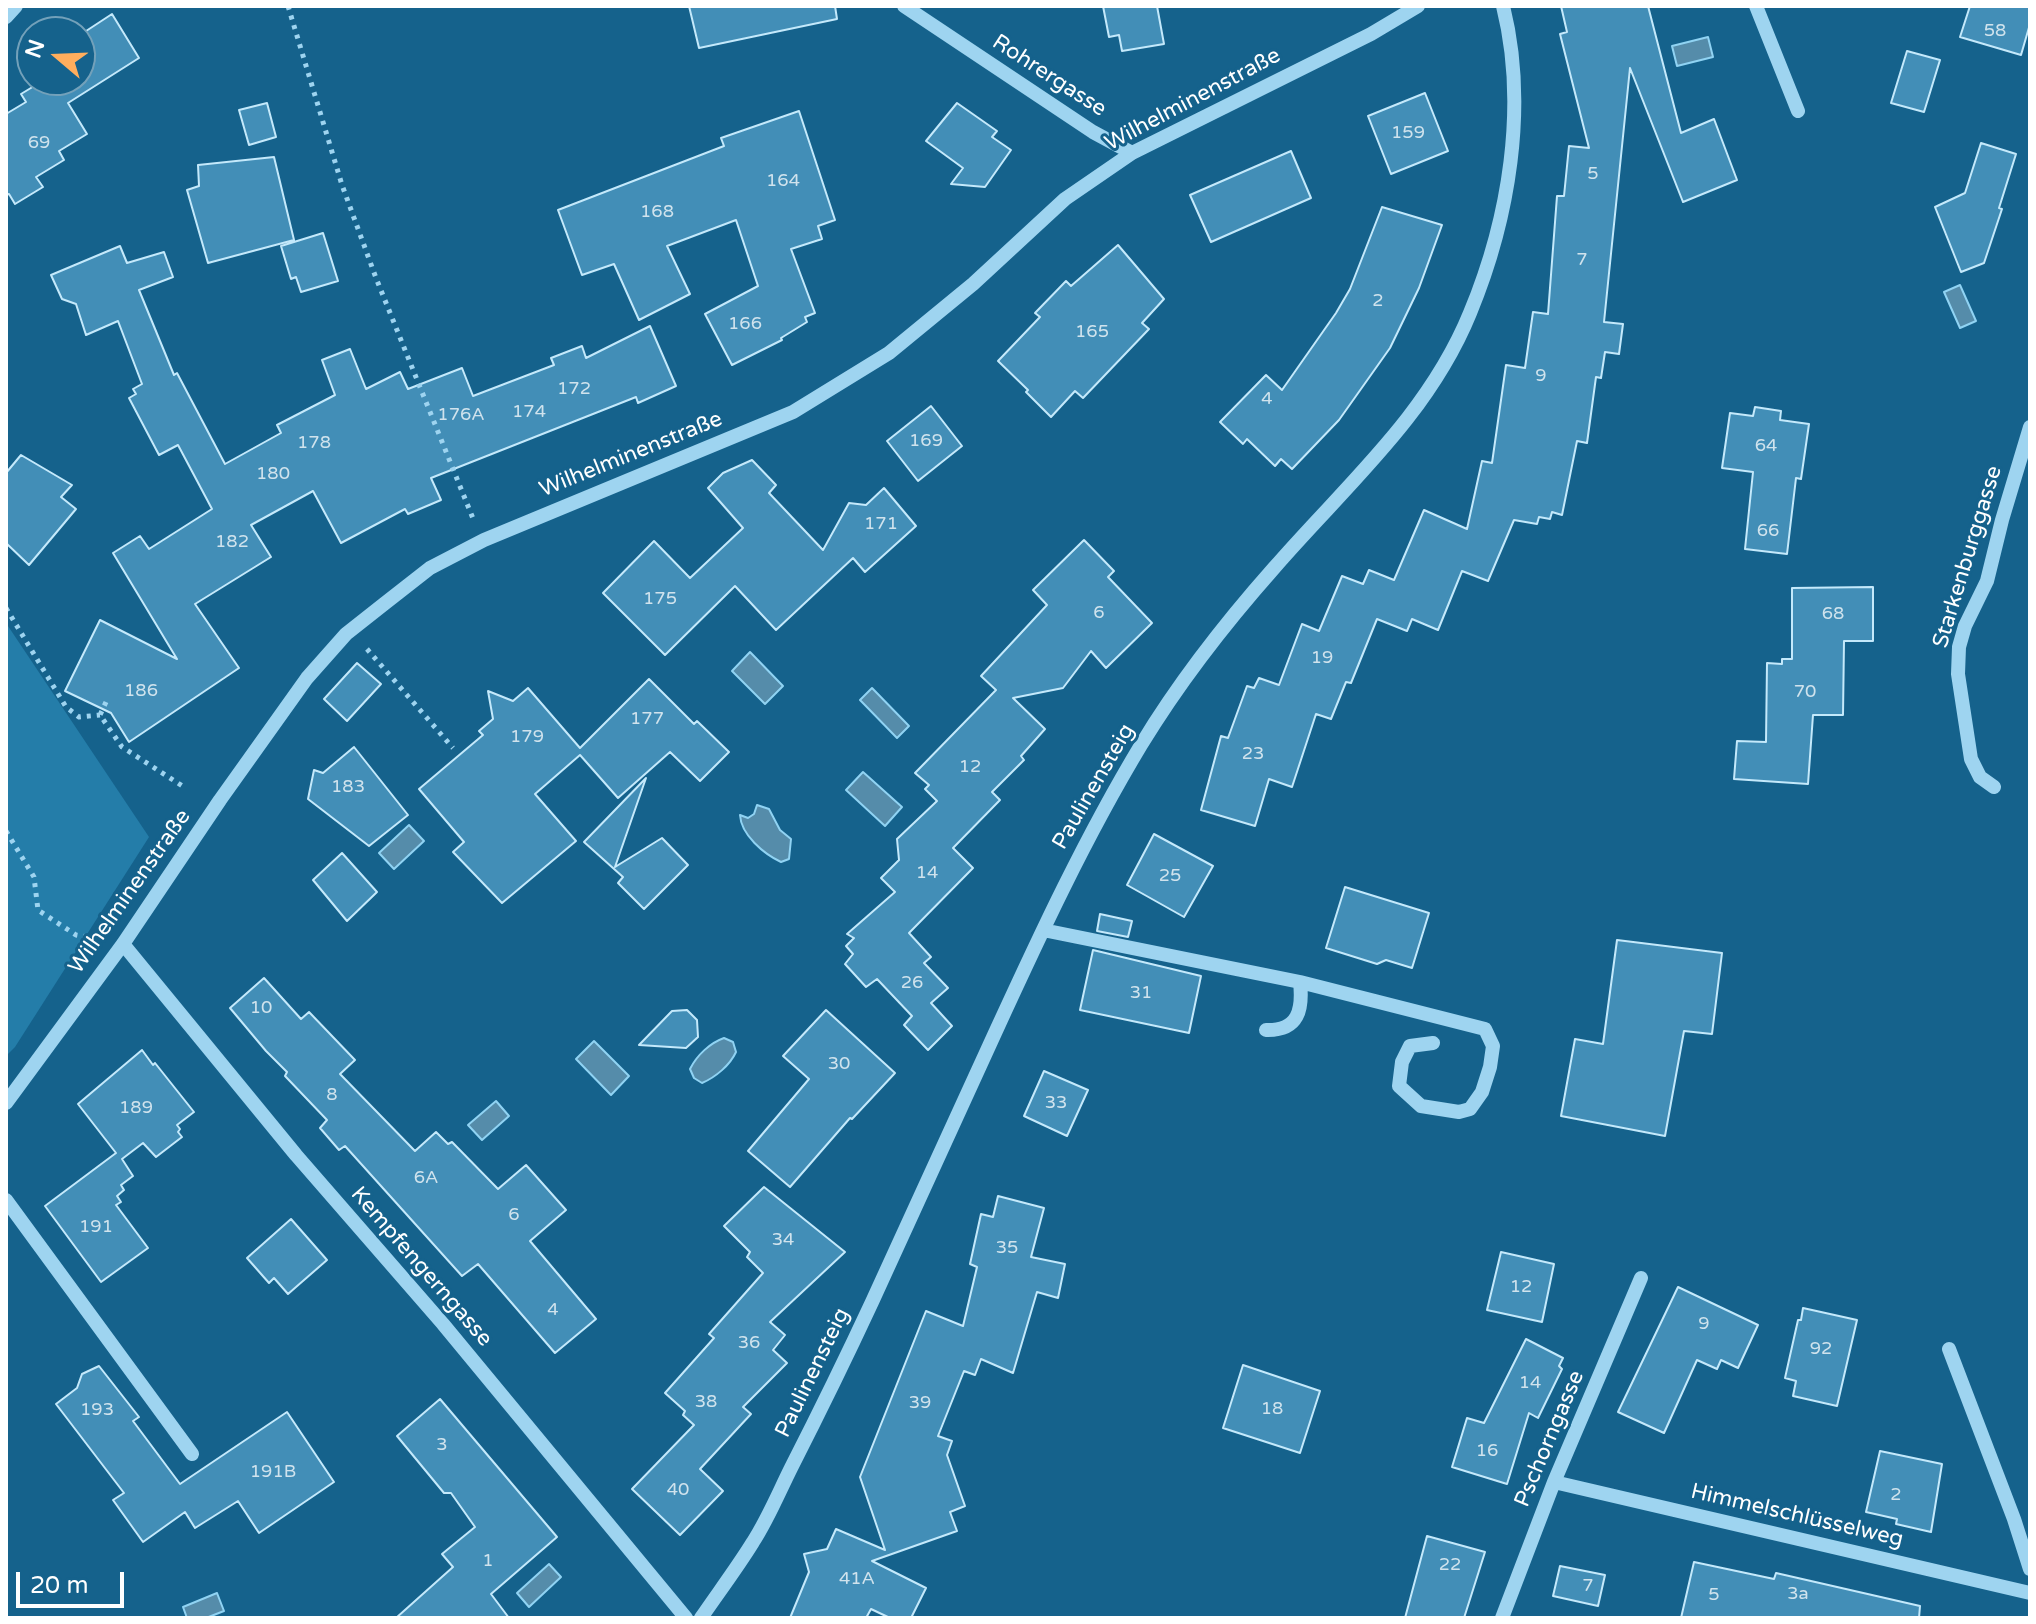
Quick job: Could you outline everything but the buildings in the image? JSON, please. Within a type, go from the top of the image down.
[{"type":"street","points":[[6,17],[16,6]]},
{"type":"street","name":"Rohrergasse","points":[[904,6],[1093,132],[1132,153]]},
{"type":"street","name":"Wilhelminenstraße","points":[[6,1103],[123,944],[307,678],[346,634],[430,568],[484,540],[793,412],[889,353],[973,284],[1065,199],[1132,153],[1371,34],[1418,6]]},
{"type":"street","name":"Paulinensteig","points":[[701,1618],[755,1540],[838,1375],[1084,845],[1143,742],[1203,658],[1273,569],[1375,461],[1417,407],[1448,360],[1470,315],[1488,265],[1511,158],[1514,99],[1509,32],[1503,6]]},
{"type":"street","points":[[1756,6],[1798,111]]},
{"type":"street","name":"Starkenburggasse","points":[[1994,787],[1980,777],[1971,759],[1958,674],[1959,647],[1965,626],[1987,581],[2030,427]]},
{"type":"street","points":[[1043,930],[1300,982],[1485,1029],[1493,1046],[1490,1067],[1482,1092],[1470,1109],[1459,1112],[1421,1106],[1399,1086],[1402,1062],[1410,1046],[1433,1043]]},
{"type":"street","name":"Kempfengerngasse","points":[[123,944],[296,1155],[443,1324],[686,1618]]},
{"type":"street","points":[[1266,1030],[1278,1031],[1290,1025],[1303,1005],[1300,982]]},
{"type":"street","points":[[6,1200],[192,1454]]},
{"type":"street","name":"Pschorngasse","points":[[1502,1618],[1554,1482],[1641,1278]]},
{"type":"street","points":[[1949,1349],[2030,1569]]},
{"type":"street","name":"Himmelschlüsselweg","points":[[1554,1482],[2030,1593]]},
{"type":"path","points":[[288,6],[342,185],[376,278],[469,511],[484,540]]},
{"type":"path","points":[[6,608],[66,707],[79,717],[100,715]]},
{"type":"path","points":[[364,645],[453,748]]},
{"type":"path","points":[[100,715],[106,702]]},
{"type":"path","points":[[100,715],[122,747],[184,787]]},
{"type":"path","points":[[6,831],[34,877],[38,910],[76,935],[123,944]]},
{"type":"shaded area","points":[[1708,37],[1713,57],[1677,66],[1672,46]]},
{"type":"shaded area","points":[[1960,285],[1976,321],[1960,328],[1944,292]]},
{"type":"shaded area","points":[[6,623],[149,837],[15,1047],[6,1056]]},
{"type":"shaded area","points":[[750,652],[783,686],[765,704],[732,671]]},
{"type":"shaded area","points":[[872,688],[909,726],[897,738],[860,700]]},
{"type":"shaded area","points":[[863,772],[902,807],[885,826],[846,790]]},
{"type":"shaded area","points":[[757,805],[769,809],[780,830],[791,839],[789,859],[781,862],[768,854],[744,830],[740,815],[748,818],[754,814]]},
{"type":"shaded area","points":[[409,825],[424,841],[394,869],[379,853]]},
{"type":"shaded area","points":[[724,1038],[733,1042],[736,1052],[722,1070],[702,1083],[694,1078],[690,1069],[704,1050]]},
{"type":"shaded area","points":[[594,1041],[629,1076],[611,1095],[576,1059]]},
{"type":"shaded area","points":[[496,1101],[509,1116],[482,1140],[468,1125]]},
{"type":"shaded area","points":[[549,1564],[561,1577],[529,1607],[517,1593]]},
{"type":"shaded area","points":[[217,1593],[224,1611],[206,1618],[187,1618],[183,1607]]}]
